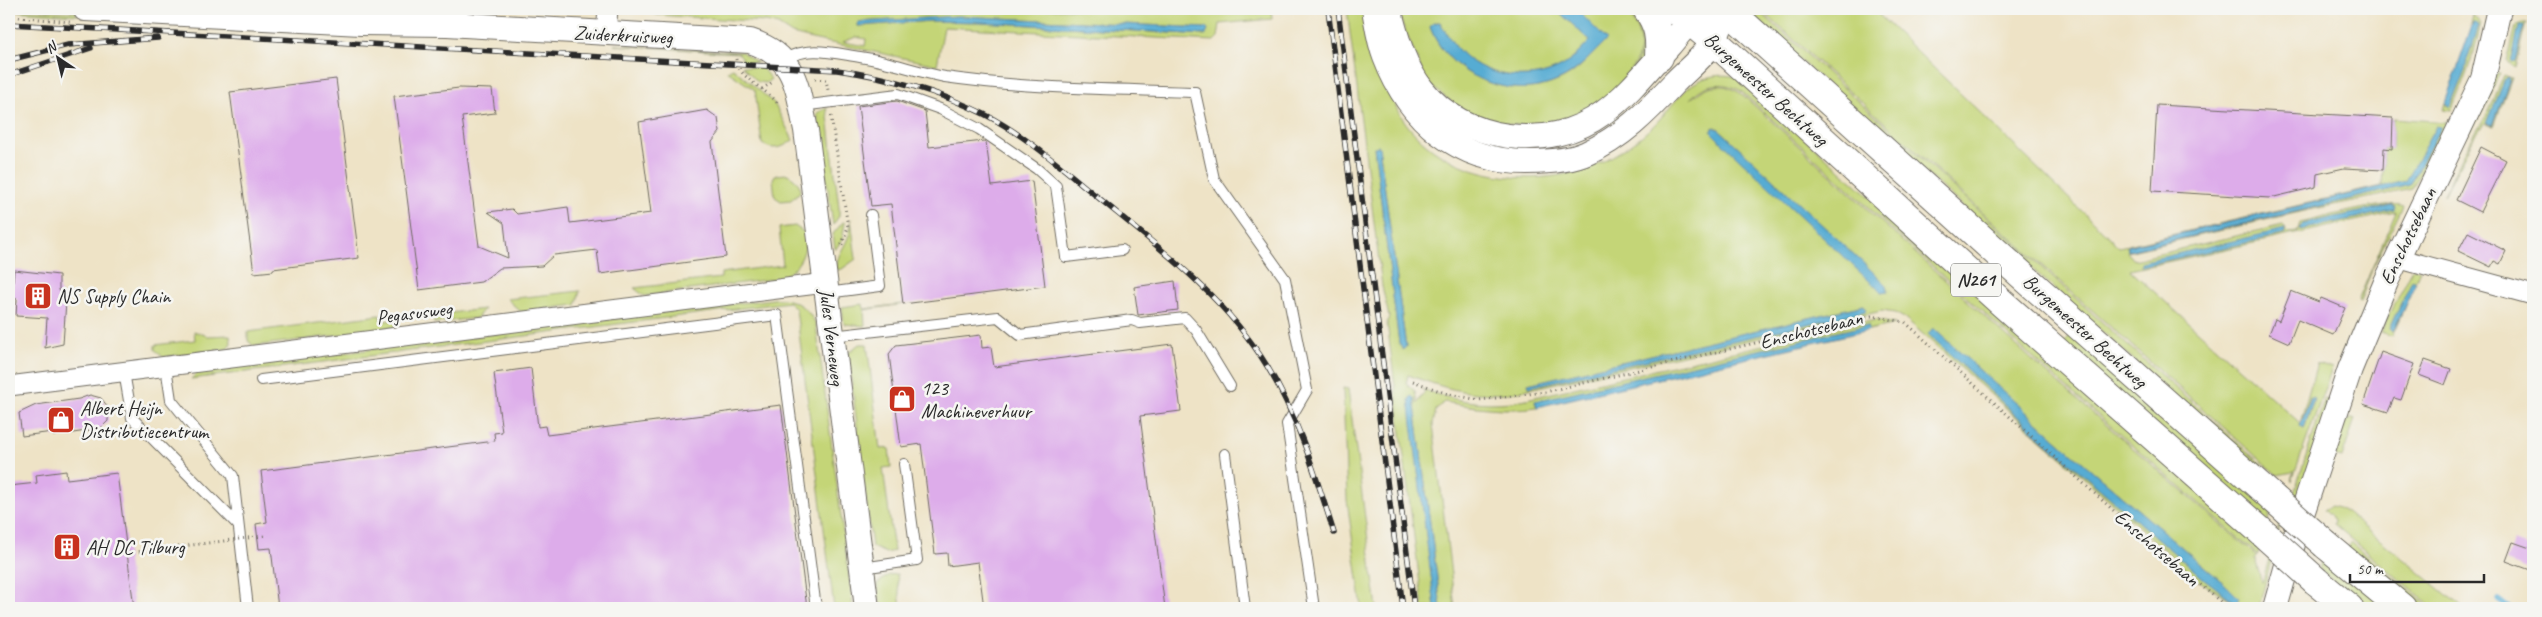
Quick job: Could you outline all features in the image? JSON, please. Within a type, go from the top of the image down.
[{"type":"main road","points":[[1647,9],[1654,18],[1660,37],[1659,57]]},
{"type":"main road","name":"Burgemeester Bechtweg","points":[[1726,9],[2326,545],[2402,608]]},
{"type":"main road","name":"Burgemeester Bechtweg","points":[[1683,15],[2003,304],[2349,608]]},
{"type":"street","name":"Zuiderkruisweg","points":[[85,9],[162,11],[361,23],[447,24],[606,34],[750,40],[765,46],[786,63]]},
{"type":"street","name":"Zuiderkruisweg","points":[[359,9],[447,24]]},
{"type":"street","points":[[606,34],[608,9]]},
{"type":"street","points":[[1374,9],[1384,55],[1396,82],[1421,117],[1449,140],[1475,154],[1505,162],[1545,162],[1585,154],[1620,135],[1651,107],[1714,41],[1726,9],[1683,15],[1659,57],[1630,90],[1602,114],[1576,128],[1544,137],[1514,138],[1486,131],[1462,121],[1423,90],[1411,72],[1399,46],[1390,9]]},
{"type":"street","name":"Enschotsebaan","points":[[2275,608],[2298,526],[2350,369],[2397,258],[2482,79],[2500,9]]},
{"type":"street","name":"Jules Verneweg","points":[[786,63],[795,81],[806,130],[867,608]]},
{"type":"street","points":[[2397,258],[2533,296]]},
{"type":"street","name":"Pegasusweg","points":[[9,386],[826,288]]},
{"type":"lane","points":[[786,63],[796,52],[811,50],[872,58],[943,76],[1032,86],[1195,92],[1214,179],[1285,279],[1307,390],[1287,424],[1314,608]]},
{"type":"lane","points":[[801,106],[898,94],[940,109],[1004,144],[1056,186],[1066,257],[1122,250]]},
{"type":"lane","points":[[826,288],[880,286],[871,215]]},
{"type":"lane","points":[[261,380],[777,315],[816,608]]},
{"type":"lane","points":[[832,336],[998,317],[1020,335],[1132,320],[1140,323],[1185,318],[1196,330],[1230,386]]},
{"type":"lane","points":[[166,367],[171,400],[233,476],[248,608]]},
{"type":"lane","points":[[124,372],[132,418],[238,525]]},
{"type":"lane","points":[[1225,454],[1245,608]]},
{"type":"lane","points":[[862,568],[917,560],[904,464]]},
{"type":"path","name":"Enschotsebaan","points":[[1413,381],[1445,393],[1479,400],[1536,393],[1871,316],[1905,322],[2134,529],[2228,608]]},
{"type":"path","points":[[118,554],[264,536]]},
{"type":"green space","points":[[9,9],[75,12],[79,15],[9,11]]},
{"type":"green space","points":[[640,9],[1271,9],[1272,19],[1220,24],[1218,37],[1214,41],[944,27],[937,65],[792,34],[778,25],[766,22],[657,15]],"holes":[[[959,16],[1206,28],[1208,30],[1205,35],[980,22],[931,21],[858,26],[858,22]],[[856,37],[866,39],[865,46],[843,42]]]},
{"type":"green space","points":[[1347,9],[1370,9],[1387,87],[1398,111],[1416,135],[1439,153],[1466,167],[1495,175],[1525,178],[1556,176],[1585,169],[1611,157],[1637,140],[1693,84],[1714,76],[1736,77],[2257,543],[2260,550],[2258,555],[2043,367],[1741,91],[1720,84],[1701,89],[1690,99],[1703,90],[1714,86],[1724,86],[1744,96],[2042,369],[2257,556],[2255,559],[2262,583],[2286,501],[2259,608],[2241,606],[2201,582],[1906,319],[1895,313],[1882,311],[1511,393],[1496,394],[1458,390],[1408,375],[1406,383],[1415,391],[1417,404],[1425,391],[1422,389],[1445,397],[1466,401],[1488,403],[1513,402],[1875,320],[1895,324],[1869,330],[1868,325],[1535,402],[1537,407],[1502,409],[1444,402],[1436,410],[1433,424],[1455,608],[1441,608],[1414,398],[1410,397],[1435,608],[1423,608],[1387,322],[1389,317],[1382,286]],"holes":[[[1716,127],[1720,130],[1888,287],[1712,128]],[[1374,147],[1380,152],[1406,347],[1399,343]],[[1864,305],[1865,311],[1529,387],[1528,384]],[[1933,328],[2066,448],[2227,586],[2237,603],[2203,578],[2041,438],[1929,334]]]},
{"type":"green space","points":[[1396,9],[1556,9],[1590,41],[1573,58],[1549,72],[1521,76],[1506,75],[1479,66],[1467,58],[1450,39],[1440,22],[1435,22],[1430,27],[1439,45],[1452,61],[1468,73],[1486,82],[1506,87],[1525,88],[1545,85],[1564,78],[1581,66],[1607,40],[1576,9],[1622,9],[1627,14],[1638,32],[1640,45],[1637,59],[1631,72],[1639,56],[1641,39],[1635,23],[1624,9],[1637,9],[1643,15],[1648,54],[1604,105],[1545,129],[1474,119],[1427,83]]},
{"type":"green space","points":[[1743,9],[1757,9],[2115,334],[2268,470],[2263,476]]},
{"type":"green space","points":[[1760,9],[1873,9],[2119,247],[2382,186],[2384,148],[2392,149],[2393,118],[2447,122],[2412,189],[2309,210],[2127,252],[2134,260],[2283,225],[2288,233],[2297,232],[2300,223],[2353,210],[2384,205],[2396,205],[2403,206],[2372,269],[2360,302],[2358,301],[2396,212],[2130,270],[2300,423],[2317,363],[2332,368],[2292,481],[2294,472],[2277,475],[2021,247]],"holes":[[[2438,133],[2410,185],[2128,251],[2127,246],[2407,181]],[[2392,205],[2395,207],[2393,210],[2300,230],[2300,227],[2304,224]],[[2310,397],[2314,399],[2304,429],[2300,426]]]},
{"type":"green space","points":[[2473,15],[2481,24],[2473,56],[2452,110],[2443,109],[2445,103],[2447,106],[2452,104],[2473,46],[2473,22],[2471,25]]},
{"type":"green space","points":[[2526,23],[2515,67],[2507,62],[2516,26]]},
{"type":"green space","points":[[614,45],[742,52],[758,63],[742,62],[742,57],[738,53]]},
{"type":"green space","points":[[742,66],[762,68],[771,79],[766,83],[758,82]]},
{"type":"green space","points":[[733,68],[774,103],[793,140],[778,148],[762,144],[755,90],[727,71]]},
{"type":"green space","points":[[2492,73],[2499,73],[2489,100],[2468,135]]},
{"type":"green space","points":[[2504,75],[2512,78],[2494,126],[2484,124],[2471,143],[2444,195],[2463,154],[2489,111]],"holes":[[[2506,78],[2510,80],[2493,125],[2487,123]]]},
{"type":"green space","points":[[827,108],[839,208],[839,216],[833,225],[817,113]]},
{"type":"green space","points":[[788,174],[799,184],[800,192],[791,200],[781,201],[775,197],[773,179],[775,175]]},
{"type":"green space","points":[[851,219],[856,259],[842,269],[837,270],[838,258],[851,228]]},
{"type":"green space","points":[[843,222],[845,223],[842,240],[835,250],[833,234]]},
{"type":"green space","points":[[795,226],[805,233],[806,240],[803,254],[797,266],[780,278],[644,296],[634,288],[721,278],[721,273],[783,265],[779,228]]},
{"type":"green space","points":[[2413,268],[2420,270],[2415,282],[2412,281],[2390,328],[2393,330],[2411,292],[2392,336],[2381,332]]},
{"type":"green space","points":[[580,291],[576,305],[521,312],[507,299]]},
{"type":"green space","points":[[773,299],[787,300],[799,304],[809,313],[816,325],[853,608],[834,608],[796,309],[789,302],[191,379],[199,371]]},
{"type":"green space","points":[[863,304],[864,309],[903,304],[864,310],[865,326],[844,324],[842,307]]},
{"type":"green space","points":[[484,309],[477,318],[434,323],[433,315]]},
{"type":"green space","points":[[380,315],[381,321],[395,320],[396,324],[393,328],[254,346],[248,341],[248,332]]},
{"type":"green space","points":[[194,331],[207,336],[230,335],[231,343],[227,349],[163,357],[155,350],[155,345],[195,340]]},
{"type":"green space","points":[[2072,334],[2271,510],[2267,524],[2063,345]]},
{"type":"green space","points":[[859,344],[867,344],[880,449],[889,448],[891,467],[883,468],[894,551],[886,553],[872,547],[848,353]]},
{"type":"green space","points":[[1343,388],[1348,389],[1377,608],[1362,608],[1347,500]]},
{"type":"green space","points":[[2325,398],[2330,404],[2274,576],[2294,493]]},
{"type":"green space","points":[[2355,419],[2342,458],[2335,456],[2344,422]]},
{"type":"green space","points":[[2331,506],[2342,509],[2463,608],[2433,608],[2334,524],[2335,521],[2324,510]]},
{"type":"green space","points":[[2351,542],[2430,608],[2418,608],[2346,548]]},
{"type":"green space","points":[[2323,555],[2386,608],[2366,608],[2319,569]]},
{"type":"green space","points":[[897,574],[901,608],[881,608],[877,584],[889,575]]},
{"type":"water","points":[[1556,9],[1576,9],[1607,40],[1584,63],[1564,78],[1539,87],[1501,86],[1483,80],[1466,71],[1451,59],[1439,44],[1430,27],[1433,23],[1440,22],[1457,48],[1479,66],[1506,75],[1535,75],[1549,72],[1566,64],[1590,41]]},
{"type":"water","points":[[959,16],[1206,28],[1208,30],[1206,35],[931,21],[858,26],[858,22]]},
{"type":"water","points":[[2473,22],[2479,25],[2465,70],[2450,107],[2445,103]]},
{"type":"water","points":[[2519,26],[2524,26],[2515,61],[2511,62]]},
{"type":"water","points":[[2509,77],[2510,80],[2493,125],[2487,123],[2505,79]]},
{"type":"water","points":[[2436,126],[2441,127],[2410,185],[2128,251],[2127,246],[2406,181]]},
{"type":"water","points":[[1714,127],[1720,130],[1887,285],[1888,291],[1881,292],[1719,140],[1711,132]]},
{"type":"water","points":[[1379,146],[1406,347],[1403,350],[1399,343],[1374,147]]},
{"type":"water","points":[[2392,205],[2395,207],[2394,210],[2300,230],[2303,224]]},
{"type":"water","points":[[2285,229],[2286,234],[2141,266],[2141,262]]},
{"type":"water","points":[[2412,280],[2416,282],[2393,331],[2390,328]]},
{"type":"water","points":[[1864,305],[1866,311],[1529,387],[1528,384]]},
{"type":"water","points":[[1868,325],[1869,330],[1537,407],[1535,401]]},
{"type":"water","points":[[1933,328],[2066,448],[2227,586],[2239,598],[2236,603],[2203,578],[2041,438],[1928,334]]},
{"type":"water","points":[[1411,396],[1414,398],[1441,608],[1435,608],[1409,400]]},
{"type":"water","points":[[2311,397],[2314,398],[2304,429],[2300,426]]},
{"type":"building","points":[[336,79],[359,258],[254,273],[230,92]]},
{"type":"building","points":[[459,88],[492,89],[495,113],[462,117],[479,246],[508,258],[504,223],[488,212],[512,209],[517,214],[568,207],[570,223],[651,213],[639,122],[707,110],[718,118],[720,132],[712,142],[726,257],[600,274],[597,250],[554,255],[542,266],[500,268],[481,282],[419,290],[394,96]]},
{"type":"building","points":[[897,101],[925,111],[929,147],[986,142],[992,186],[1032,181],[1045,286],[903,304],[891,204],[871,206],[858,106]]},
{"type":"building","points":[[2157,105],[2393,118],[2392,149],[2384,148],[2383,170],[2344,168],[2317,174],[2316,187],[2270,198],[2152,191]]},
{"type":"building","points":[[2481,147],[2506,160],[2480,212],[2456,200]]},
{"type":"building","points":[[2468,232],[2506,251],[2500,264],[2494,261],[2491,267],[2458,251]]},
{"type":"building","name":"NS Supply Chain","points":[[14,270],[59,275],[59,290],[66,301],[63,344],[45,348],[47,318],[16,316],[17,299],[12,298]]},
{"type":"building","points":[[1175,281],[1178,310],[1138,315],[1134,287]]},
{"type":"building","points":[[2291,291],[2319,302],[2321,298],[2345,308],[2333,335],[2298,320],[2289,343],[2269,334],[2275,319],[2279,321]]},
{"type":"building","points":[[981,335],[982,348],[991,347],[994,367],[1172,344],[1181,411],[1140,416],[1165,608],[984,608],[978,562],[948,566],[947,553],[935,554],[921,444],[901,447],[889,354],[896,345]]},
{"type":"building","points":[[2381,352],[2414,364],[2401,400],[2394,398],[2388,412],[2363,404]]},
{"type":"building","points":[[2425,360],[2451,369],[2445,385],[2419,375]]},
{"type":"building","points":[[531,368],[538,427],[545,426],[547,435],[781,405],[807,608],[278,608],[271,548],[259,549],[256,524],[267,522],[261,471],[495,441],[494,433],[502,432],[494,373]]},
{"type":"building","points":[[90,395],[101,398],[108,407],[108,421],[100,429],[53,436],[53,432],[22,436],[19,413],[36,405],[79,399]]},
{"type":"building","name":"AH DC Tilburg","points":[[66,471],[67,479],[117,473],[134,608],[9,608],[9,486],[37,483],[36,475]]},
{"type":"building","points":[[2513,542],[2533,549],[2533,571],[2506,561]]},
{"type":"waterway","points":[[2499,600],[2510,608]]},
{"type":"railway","points":[[1328,9],[1403,608]]},
{"type":"railway","points":[[1338,9],[1414,608]]},
{"type":"railway","points":[[9,24],[837,70],[894,81],[949,98],[1000,123],[1044,153],[1191,275],[1232,318],[1267,366],[1288,406],[1305,447],[1334,533]]},
{"type":"railway","points":[[9,60],[68,45],[158,38]]},
{"type":"railway","points":[[9,75],[91,48]]},
{"type":"place","name":"NS Supply Chain","points":[[38,296]]},
{"type":"place","name":"123 Machineverhuur","points":[[902,399]]},
{"type":"place","name":"Albert Heijn Distributiecentrum","points":[[61,420]]},
{"type":"place","name":"AH DC Tilburg","points":[[67,547]]}]
